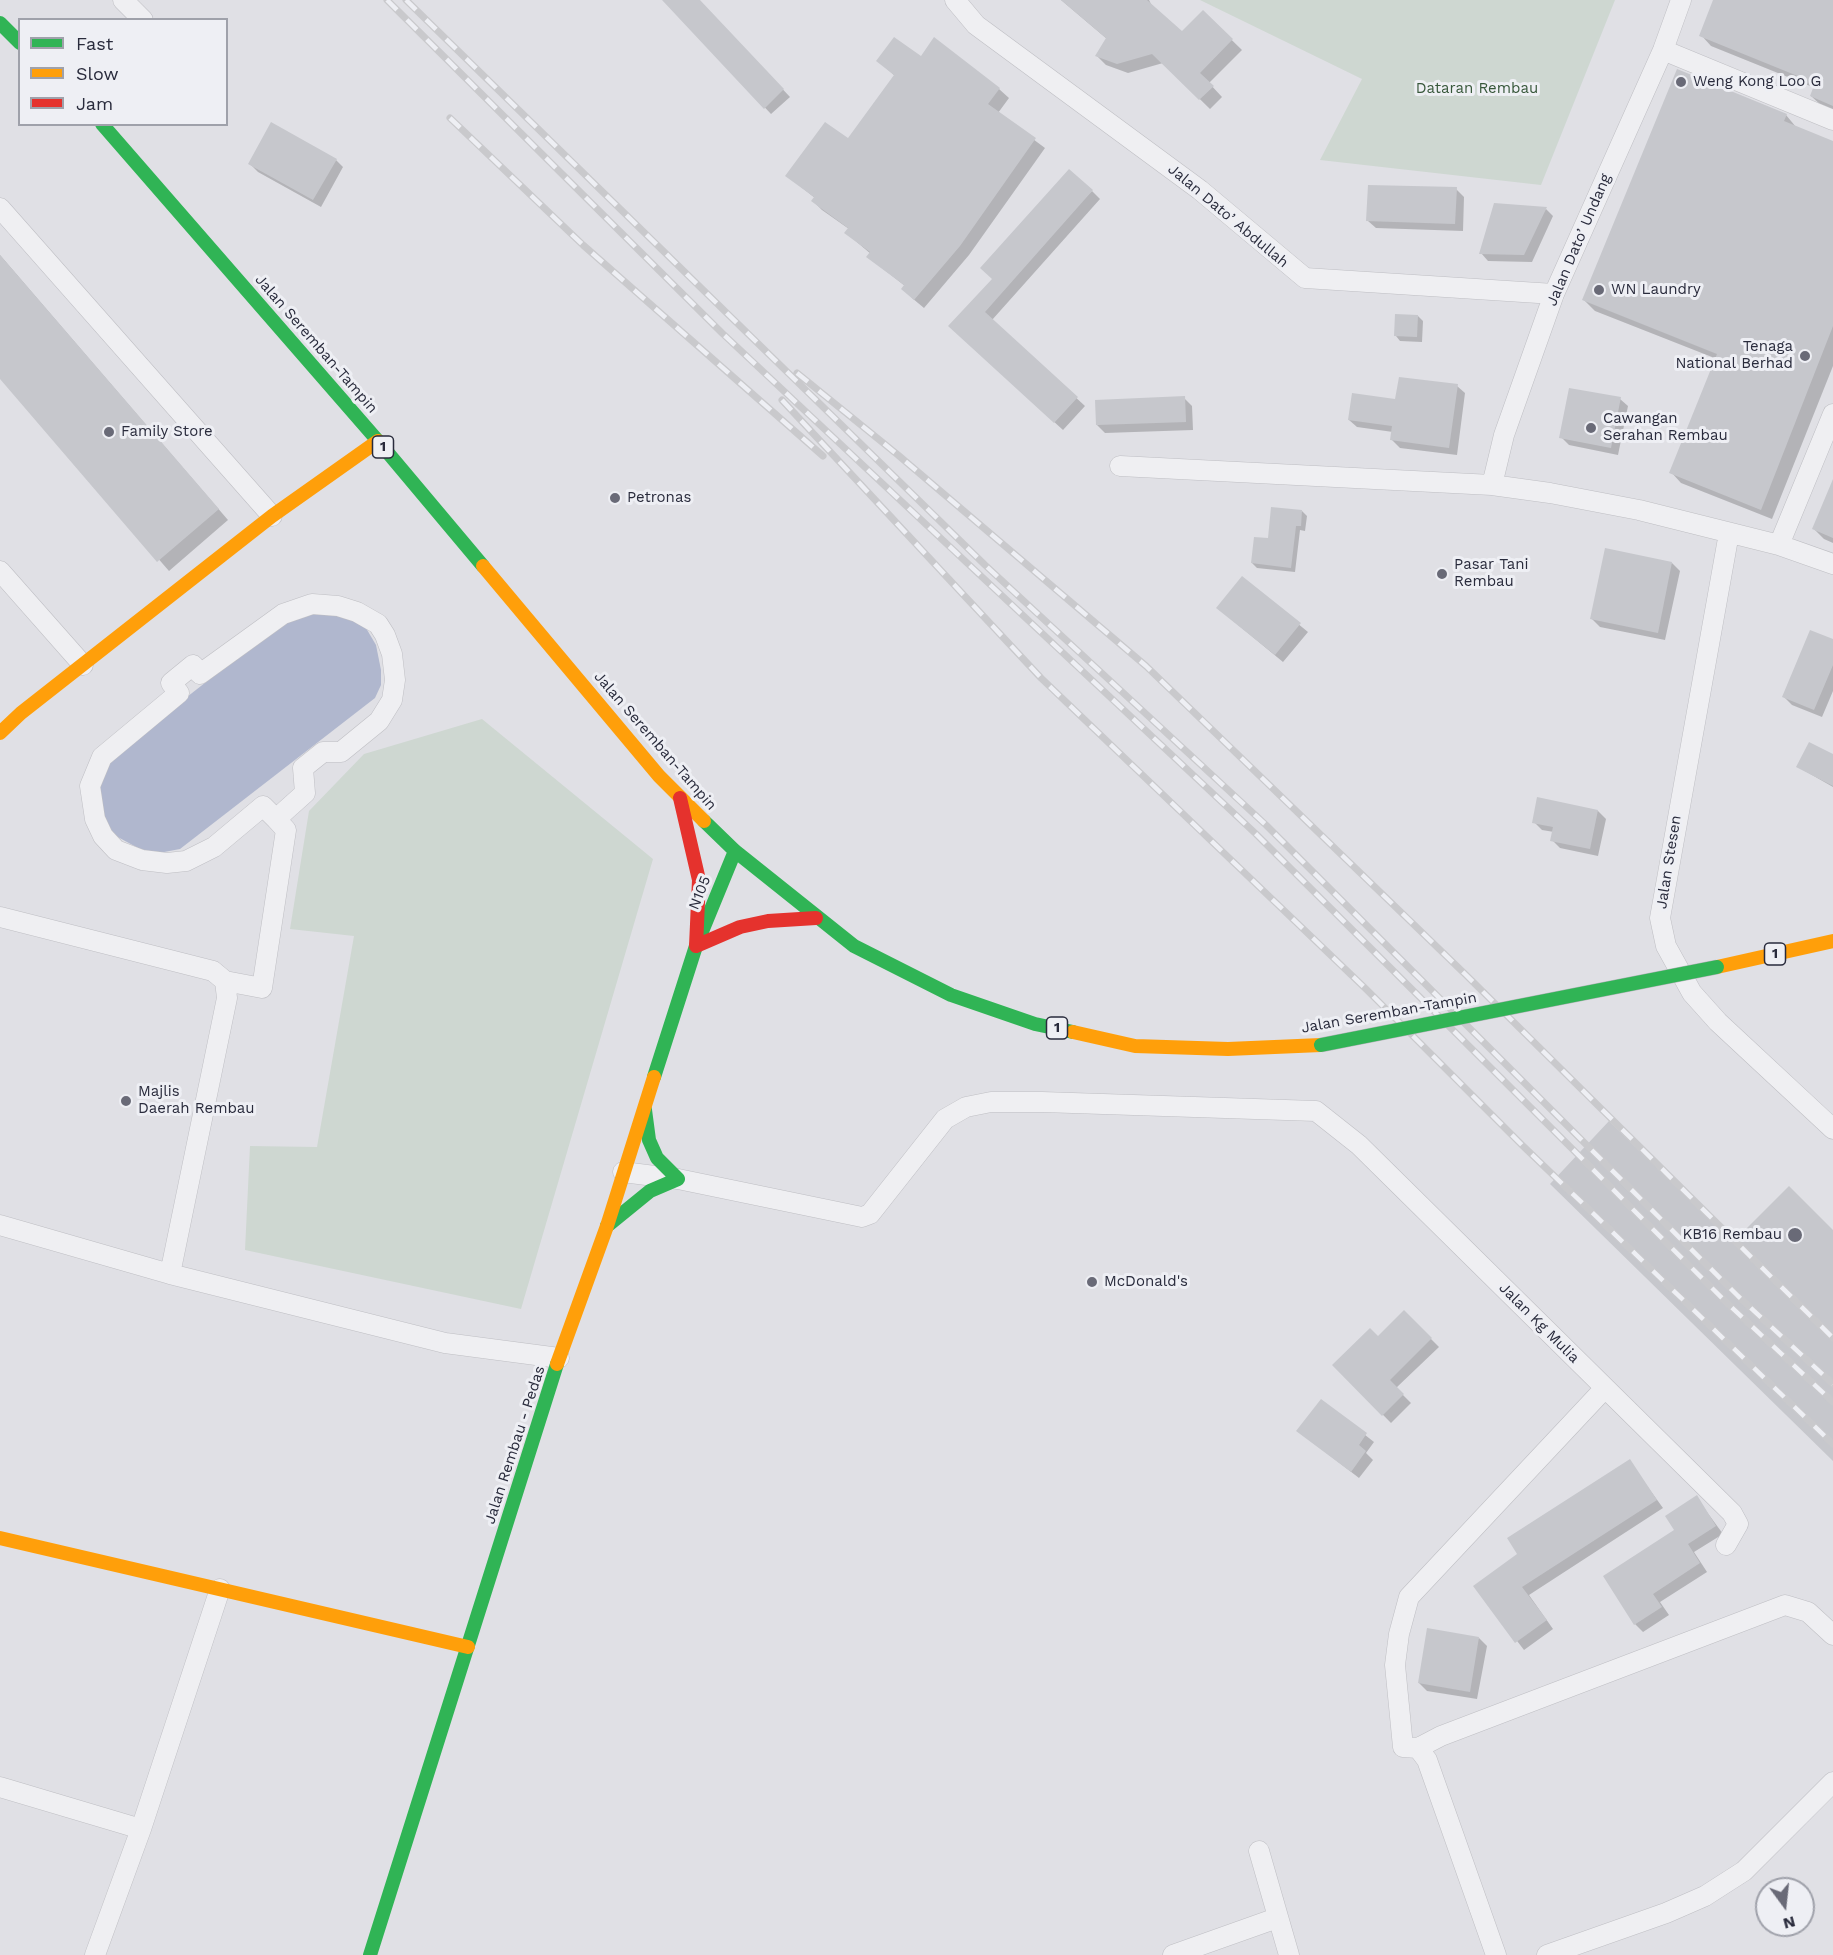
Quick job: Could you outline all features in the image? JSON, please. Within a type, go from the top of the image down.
[{"type":"main road","points":[[0,23],[18,41]]},
{"type":"main road","name":"Jalan Seremban-Tampin","points":[[110,127],[680,798],[735,851],[816,918],[854,946],[951,995],[1035,1024],[1135,1046],[1228,1049],[1321,1045],[1717,968],[1833,940]]},
{"type":"main road","points":[[0,734],[83,664],[272,516],[378,441]]},
{"type":"main road","points":[[680,798],[699,880],[696,946],[740,927],[768,921],[816,918]]},
{"type":"main road","name":"N105","points":[[696,946],[735,851]]},
{"type":"main road","name":"Jalan Rembau - Pedas","points":[[370,1955],[560,1358],[607,1227],[644,1103],[696,946]]},
{"type":"main road","points":[[607,1227],[650,1191],[678,1179],[657,1158],[649,1140],[644,1103]]},
{"type":"main road","points":[[0,1538],[468,1647]]},
{"type":"street","points":[[123,0],[141,18]]},
{"type":"street","name":"Jalan Dato’ Abdullah","points":[[955,0],[976,25],[1200,190],[1286,265],[1305,278],[1554,294]]},
{"type":"street","name":"Jalan Dato’ Undang","points":[[1492,485],[1504,435],[1554,294],[1663,50],[1681,0]]},
{"type":"street","points":[[1663,50],[1833,120]]},
{"type":"street","points":[[0,208],[272,516]]},
{"type":"street","points":[[1779,545],[1833,414]]},
{"type":"street","points":[[1120,466],[1492,485],[1550,493],[1639,510],[1779,545],[1833,564]]},
{"type":"street","name":"Jalan Stesen","points":[[1728,533],[1660,918],[1666,946],[1692,993],[1718,1022],[1833,1129]]},
{"type":"street","points":[[0,571],[83,664]]},
{"type":"street","points":[[0,917],[213,971],[225,981],[262,988],[286,831],[276,819],[263,806],[214,847],[186,861],[167,863],[142,860],[116,850],[103,836],[95,819],[90,786],[102,757],[179,693],[171,683],[193,665],[200,674],[283,614],[312,604],[338,606],[357,612],[378,624],[385,635],[392,654],[396,680],[392,700],[379,721],[341,752],[323,752],[303,768],[305,793],[276,819]]},
{"type":"street","points":[[170,1274],[227,998],[225,981]]},
{"type":"street","name":"Jalan Kg Mulia","points":[[678,1179],[862,1217],[870,1214],[945,1119],[966,1107],[991,1102],[1042,1102],[1316,1112],[1359,1145],[1732,1513],[1738,1524],[1726,1545]]},
{"type":"street","points":[[623,1172],[678,1179]]},
{"type":"street","points":[[0,1225],[170,1274],[446,1343],[560,1358]]},
{"type":"street","points":[[1605,1388],[1409,1598],[1399,1634],[1395,1665],[1402,1747],[1418,1748],[1463,1728],[1785,1605],[1808,1612],[1833,1635]]},
{"type":"street","points":[[95,1955],[141,1829],[220,1589]]},
{"type":"street","points":[[1418,1748],[1426,1760],[1496,1955]]},
{"type":"street","points":[[1547,1955],[1666,1913],[1705,1896],[1744,1871],[1833,1782]]},
{"type":"street","points":[[0,1787],[141,1829]]},
{"type":"street","points":[[1259,1851],[1289,1955]]},
{"type":"street","points":[[1173,1955],[1277,1918]]},
{"type":"green space","name":"Dataran Rembau","points":[[1200,0],[1615,0],[1541,185],[1320,160],[1362,79]]},
{"type":"green space","points":[[482,719],[653,859],[521,1309],[245,1250],[250,1146],[317,1147],[354,936],[290,929],[309,811],[364,754]]},
{"type":"water","points":[[304,611],[349,614],[366,628],[376,645],[381,670],[381,685],[375,698],[180,849],[159,853],[140,849],[114,835],[105,823],[98,781],[108,759],[285,620]]},
{"type":"building","points":[[662,0],[700,0],[784,89],[764,109]]},
{"type":"building","points":[[1061,0],[1147,0],[1182,31],[1203,10],[1233,39],[1200,73],[1214,86],[1199,100],[1152,54],[1117,64],[1095,56],[1106,38]]},
{"type":"building","points":[[1713,0],[1833,0],[1833,106],[1810,96],[1815,83],[1699,36]]},
{"type":"building","points":[[894,37],[921,56],[934,37],[1000,88],[988,104],[1036,138],[960,246],[914,300],[901,289],[904,285],[866,257],[870,252],[844,233],[848,228],[811,201],[814,197],[785,176],[825,122],[848,138],[894,75],[876,61]]},
{"type":"building","points":[[1677,69],[1787,114],[1784,121],[1833,141],[1833,326],[1761,510],[1669,473],[1717,354],[1582,300]]},
{"type":"building","points":[[271,122],[337,159],[313,200],[248,164]]},
{"type":"building","points":[[1069,169],[1093,190],[985,312],[1078,397],[1054,423],[948,326],[992,279],[980,268]]},
{"type":"building","points":[[1368,185],[1457,187],[1455,224],[1366,221]]},
{"type":"building","points":[[1494,203],[1547,207],[1524,255],[1479,254]]},
{"type":"building","points":[[0,255],[219,509],[157,562],[0,379]]},
{"type":"building","points":[[1395,314],[1418,315],[1417,337],[1394,336]]},
{"type":"building","points":[[1399,377],[1458,384],[1449,448],[1390,440],[1392,426],[1348,420],[1352,393],[1395,399]]},
{"type":"building","points":[[1569,388],[1621,397],[1611,448],[1559,438]]},
{"type":"building","points":[[1185,396],[1186,422],[1096,425],[1095,400]]},
{"type":"building","points":[[1833,479],[1833,538],[1812,529]]},
{"type":"building","points":[[1271,507],[1302,510],[1301,526],[1296,526],[1291,568],[1251,563],[1254,537],[1268,538]]},
{"type":"building","points":[[1605,548],[1672,562],[1658,633],[1590,619]]},
{"type":"building","points":[[1242,576],[1301,623],[1275,655],[1216,608]]},
{"type":"building","points":[[1810,630],[1833,639],[1833,665],[1814,710],[1782,697]]},
{"type":"building","points":[[1809,742],[1833,754],[1833,786],[1796,767]]},
{"type":"building","points":[[1537,797],[1598,810],[1590,849],[1550,841],[1553,827],[1532,823]]},
{"type":"building","points":[[1609,1121],[1733,1242],[1789,1186],[1833,1230],[1833,1461],[1550,1184]]},
{"type":"building","points":[[1404,1310],[1432,1338],[1390,1380],[1404,1394],[1382,1416],[1332,1365],[1370,1328],[1378,1336]]},
{"type":"building","points":[[1321,1399],[1367,1433],[1359,1445],[1366,1451],[1351,1472],[1296,1431]]},
{"type":"building","points":[[1630,1459],[1657,1500],[1522,1587],[1547,1620],[1515,1643],[1473,1586],[1517,1554],[1507,1538]]},
{"type":"building","points":[[1697,1495],[1716,1526],[1688,1544],[1700,1563],[1653,1594],[1662,1607],[1634,1625],[1603,1576],[1674,1530],[1665,1516]]},
{"type":"building","points":[[1427,1628],[1479,1637],[1470,1692],[1418,1683]]},
{"type":"railway","points":[[387,0],[722,333],[1256,834],[1728,1304],[1833,1402]]},
{"type":"railway","points":[[406,0],[985,565],[1266,825],[1738,1296],[1833,1384]]},
{"type":"railway","points":[[450,118],[583,245],[823,456]]},
{"type":"railway","points":[[797,373],[898,455],[1146,666],[1465,974],[1833,1338]]},
{"type":"railway","points":[[782,400],[1041,678],[1366,989],[1523,1146],[1833,1444]]},
{"type":"traffic: fast","points":[[0,23],[18,41]]},
{"type":"traffic: fast","points":[[104,126],[378,441],[483,566]]},
{"type":"traffic: fast","points":[[704,821],[735,851],[854,946],[951,995],[1035,1024],[1073,1032]]},
{"type":"traffic: fast","points":[[654,1077],[696,946],[735,851]]},
{"type":"traffic: fast","points":[[1321,1045],[1717,967]]},
{"type":"traffic: fast","points":[[607,1226],[650,1191],[678,1179],[657,1158],[649,1140],[645,1110]]},
{"type":"traffic: fast","points":[[370,1955],[557,1364]]},
{"type":"traffic: slow","points":[[0,733],[21,713],[272,516],[378,441]]},
{"type":"traffic: slow","points":[[483,566],[659,776],[704,821]]},
{"type":"traffic: slow","points":[[1717,967],[1833,941]]},
{"type":"traffic: slow","points":[[1073,1032],[1135,1046],[1228,1049],[1321,1045]]},
{"type":"traffic: slow","points":[[557,1364],[607,1226],[654,1077]]},
{"type":"traffic: slow","points":[[0,1538],[468,1647]]},
{"type":"traffic: jam","points":[[680,798],[699,880],[696,946],[740,927],[768,921],[816,918]]},
{"type":"place","name":"Weng Kong Loo G","points":[[1681,82]]},
{"type":"place","name":"WN Laundry","points":[[1599,290]]},
{"type":"place","name":"Tenaga National Berhad","points":[[1805,356]]},
{"type":"place","name":"Cawangan Serahan Rembau","points":[[1591,428]]},
{"type":"place","name":"Family Store","points":[[109,432]]},
{"type":"place","name":"Petronas","points":[[615,498]]},
{"type":"place","name":"Pasar Tani Rembau","points":[[1442,574]]},
{"type":"place","name":"Majlis Daerah Rembau","points":[[126,1101]]},
{"type":"place","name":"KB16 Rembau","points":[[1795,1235]]},
{"type":"place","name":"McDonald's","points":[[1092,1282]]}]
